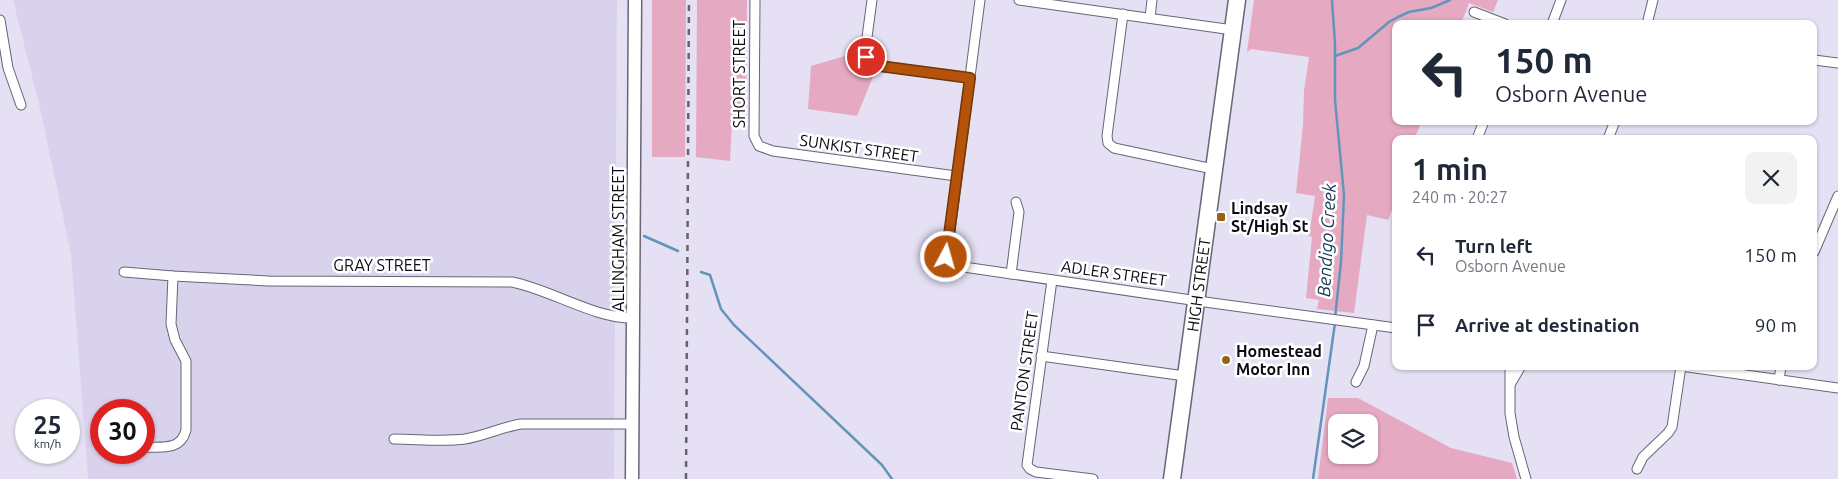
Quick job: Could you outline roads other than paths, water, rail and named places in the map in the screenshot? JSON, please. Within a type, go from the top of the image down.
[{"type":"highway","name":"HIGH STREET","points":[[1172,479],[1237,0]]},
{"type":"street","name":"ALLINGHAM STREET","points":[[632,479],[635,0]]},
{"type":"street","name":"SHORT STREET","points":[[755,0],[754,136],[759,146]]},
{"type":"street","points":[[872,0],[865,52],[868,62],[872,65],[970,78]]},
{"type":"street","points":[[956,176],[980,0]]},
{"type":"street","points":[[1019,0],[1233,30]]},
{"type":"street","points":[[1150,18],[1152,0]]},
{"type":"street","points":[[1554,20],[1561,0]]},
{"type":"street","points":[[1648,20],[1653,0]]},
{"type":"street","points":[[1474,12],[1495,20]]},
{"type":"street","points":[[1122,14],[1107,136],[1108,143],[1114,148],[1213,169]]},
{"type":"street","points":[[0,20],[8,68],[21,105]]},
{"type":"street","points":[[1817,60],[1838,63]]},
{"type":"street","name":"SUNKIST STREET","points":[[759,146],[773,151],[956,176]]},
{"type":"street","name":"ADLER STREET","points":[[956,176],[947,254],[948,263],[954,266],[1392,327]]},
{"type":"street","points":[[1817,245],[1838,196]]},
{"type":"street","points":[[1011,274],[1019,212],[1016,202]]},
{"type":"street","name":"GRAY STREET","points":[[124,272],[269,280],[512,282],[540,289],[606,315],[634,318]]},
{"type":"street","points":[[155,447],[176,445],[185,437],[186,430],[186,361],[175,340],[172,324],[173,276]]},
{"type":"street","name":"PANTON STREET","points":[[1052,280],[1027,459],[1028,467],[1036,472],[1093,479]]},
{"type":"street","points":[[1356,382],[1364,366],[1373,325]]},
{"type":"street","points":[[1041,356],[1185,376]]},
{"type":"street","points":[[1510,370],[1509,404],[1511,424],[1526,479]]},
{"type":"street","points":[[1510,385],[1519,370]]},
{"type":"street","points":[[1638,469],[1643,457],[1672,427],[1680,370]]},
{"type":"street","points":[[1709,370],[1838,388]]},
{"type":"street","points":[[1779,380],[1780,370]]},
{"type":"street","points":[[394,439],[463,439],[481,436],[504,427],[521,424],[633,424]]},
{"type":"waterway","name":"Bendigo Creek","points":[[1332,0],[1335,44],[1335,100],[1344,195],[1341,262],[1335,318]]},
{"type":"waterway","points":[[1393,20],[1409,12],[1431,8],[1450,0]]},
{"type":"waterway","points":[[1335,56],[1358,48],[1392,20]]},
{"type":"waterway","points":[[644,236],[678,251]]},
{"type":"waterway","points":[[701,272],[710,275],[721,309],[734,325],[882,465],[892,479]]},
{"type":"waterway","name":"Bendigo Creek","points":[[1313,479],[1335,323]]},
{"type":"railway","points":[[686,479],[689,0]]},
{"type":"place","name":"Lindsay St/High St","points":[[1221,217]]},
{"type":"place","name":"Homestead Motor Inn","points":[[1226,360]]}]
